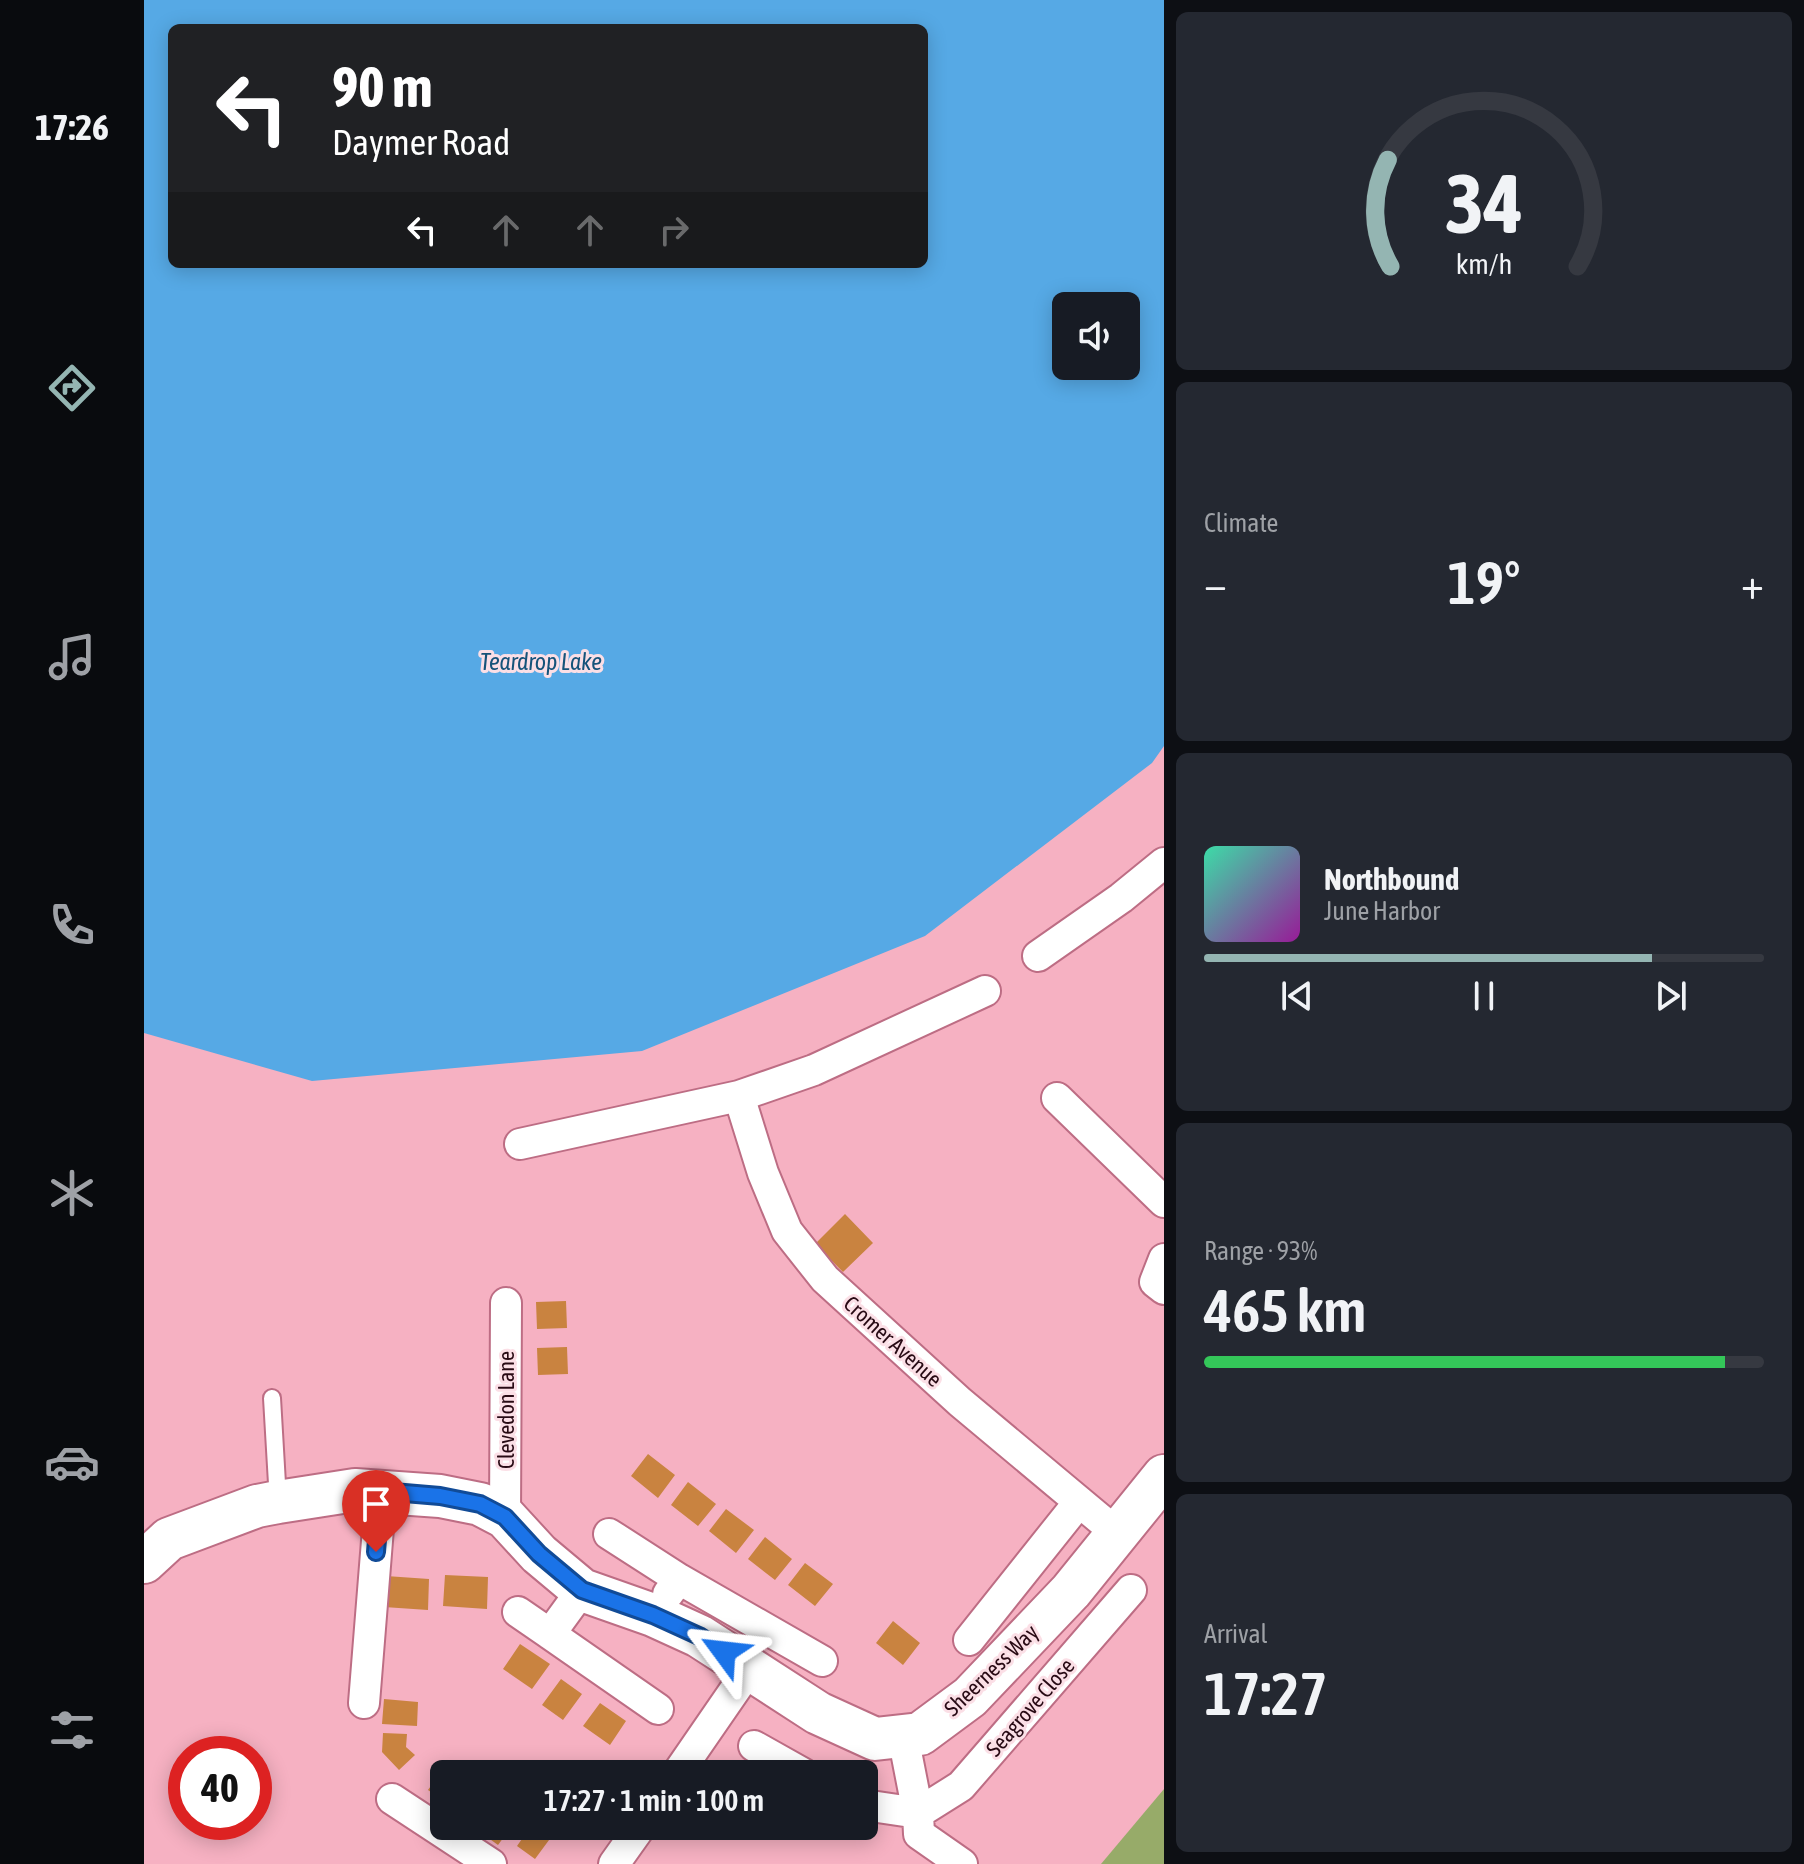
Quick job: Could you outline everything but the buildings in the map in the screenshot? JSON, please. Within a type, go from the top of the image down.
[{"type":"street","points":[[1038,956],[1121,898],[1164,863]]},
{"type":"street","points":[[520,1144],[739,1096],[814,1070],[985,991]]},
{"type":"street","name":"Cromer Avenue","points":[[739,1096],[763,1173],[787,1231],[825,1279],[960,1402],[1118,1534]]},
{"type":"street","points":[[1057,1098],[1164,1202]]},
{"type":"street","points":[[1164,1259],[1155,1282],[1164,1289]]},
{"type":"street","name":"Clevedon Lane","points":[[505,1517],[506,1303]]},
{"type":"street","name":"Sheerness Way","points":[[144,1562],[169,1539],[257,1506],[278,1502],[355,1490],[440,1496],[480,1504],[505,1517],[539,1554],[582,1590],[653,1615],[699,1636],[818,1713],[875,1739],[920,1734],[970,1697],[1071,1591],[1163,1482]]},
{"type":"street","points":[[364,1703],[381,1491]]},
{"type":"street","name":"Sheerness Way","points":[[969,1640],[1079,1502]]},
{"type":"street","points":[[609,1534],[679,1579],[822,1661]]},
{"type":"street","points":[[653,1615],[679,1579]]},
{"type":"street","points":[[550,1634],[582,1590]]},
{"type":"street","name":"Seagrove Close","points":[[918,1813],[961,1786],[1131,1590]]},
{"type":"street","points":[[518,1612],[658,1709]]},
{"type":"street","points":[[687,1760],[750,1668]]},
{"type":"street","points":[[903,1736],[919,1834],[962,1864]]},
{"type":"street","points":[[754,1746],[779,1760]]},
{"type":"street","points":[[392,1799],[491,1864]]},
{"type":"street","points":[[878,1807],[918,1813]]},
{"type":"street","points":[[614,1864],[631,1840]]},
{"type":"lane","points":[[272,1398],[278,1502]]},
{"type":"green space","points":[[1164,1789],[1164,1864],[1101,1864]]},
{"type":"water","name":"Teardrop Lake","points":[[144,0],[1164,0],[1164,746],[1152,763],[925,936],[642,1051],[312,1081],[144,1033]]},
{"type":"route","points":[[376,1552],[381,1491],[440,1496],[480,1504],[505,1517],[539,1554],[582,1590],[653,1615],[699,1636],[724,1652]]}]
